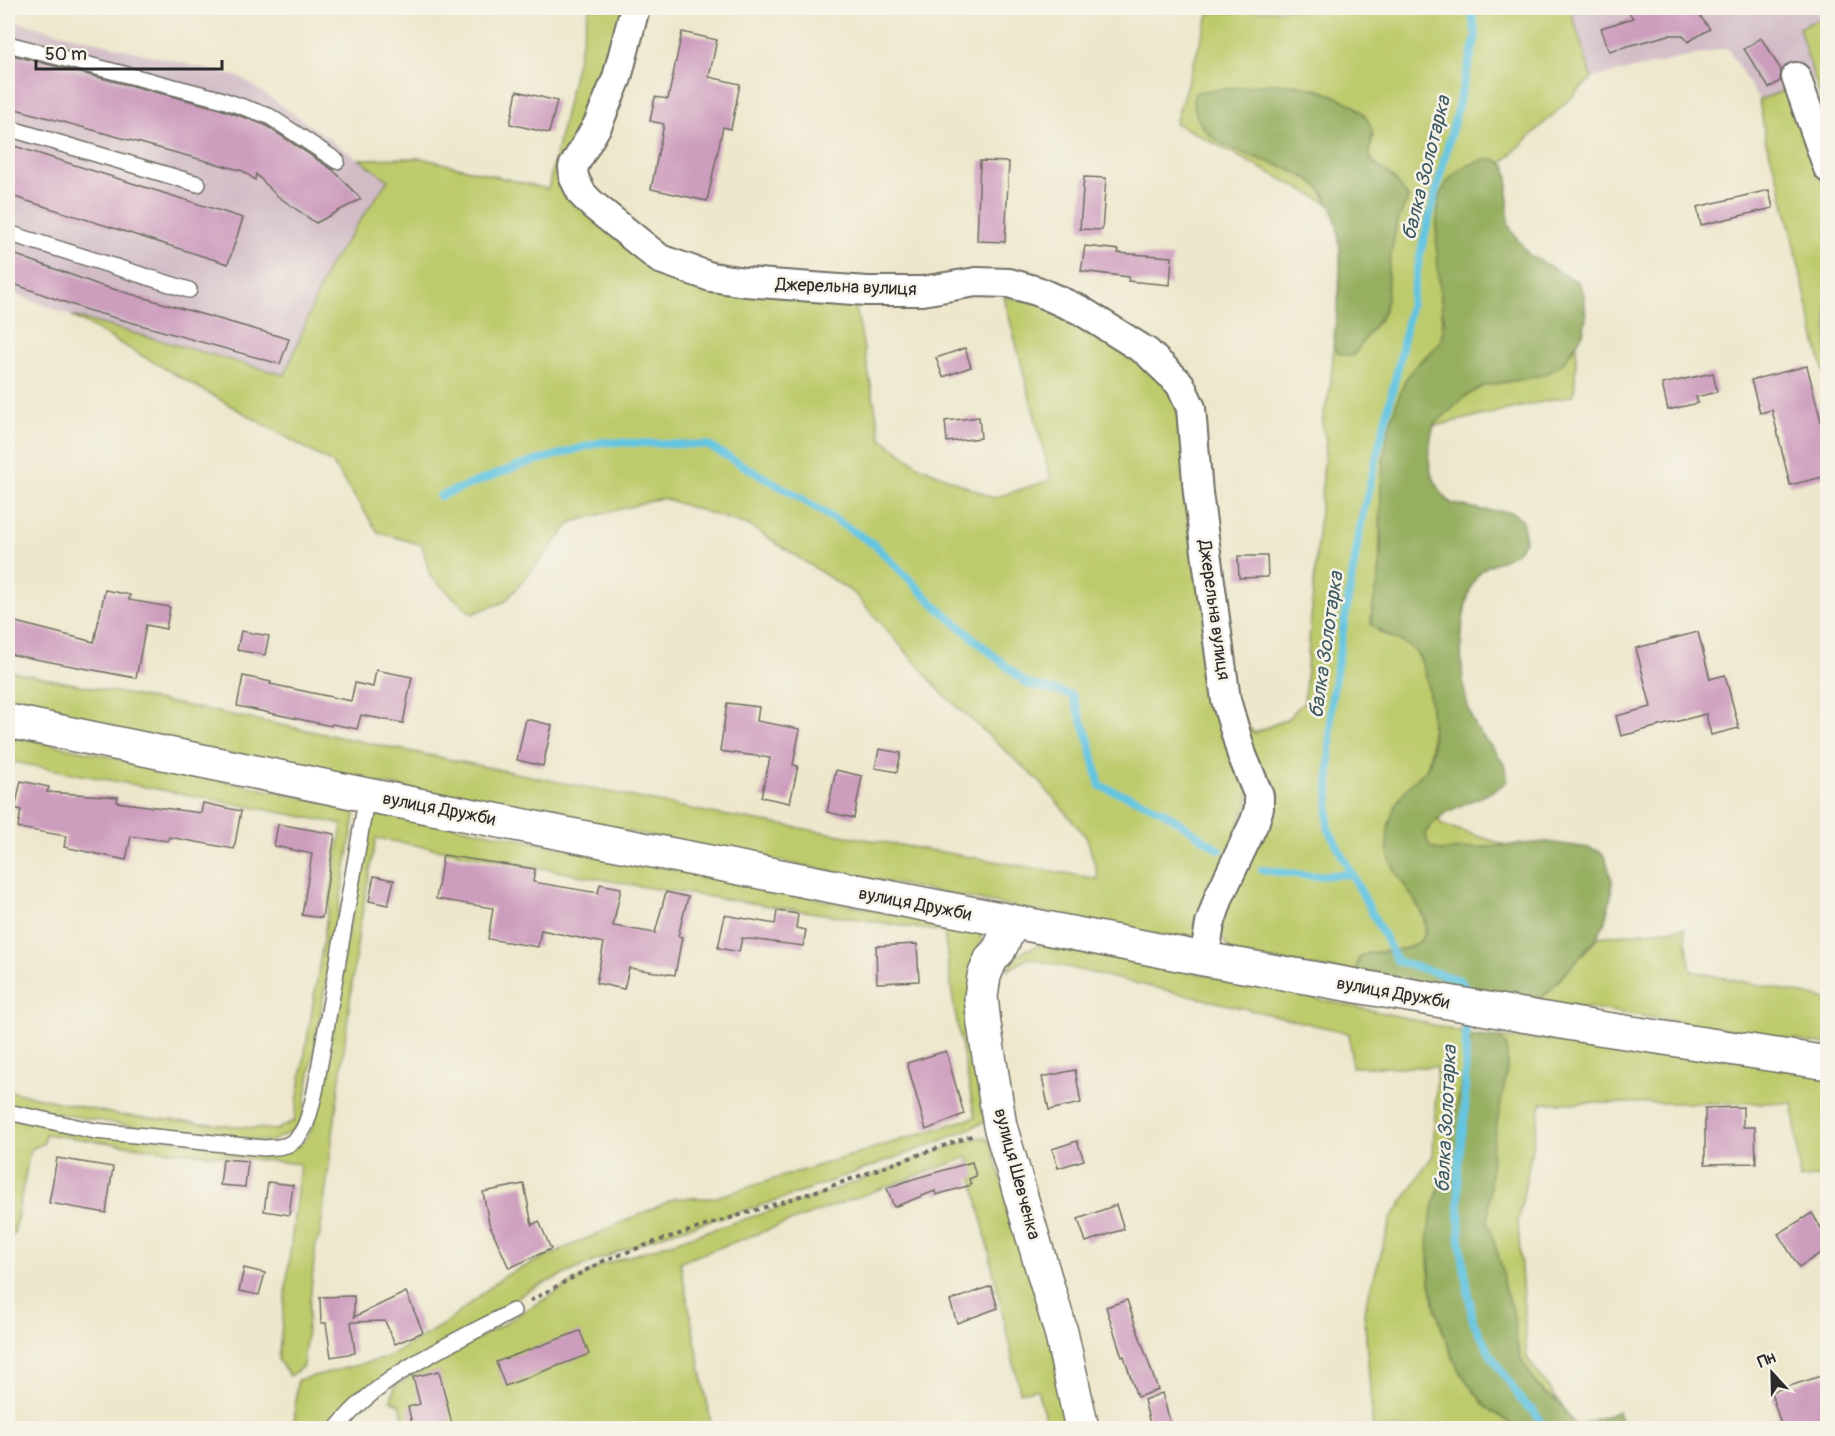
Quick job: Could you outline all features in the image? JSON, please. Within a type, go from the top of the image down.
[{"type":"street","name":"Джерельна вулиця","points":[[635,8],[618,78],[598,124],[573,167],[574,178],[582,194],[593,205],[660,259],[711,277],[745,282],[867,291],[922,291],[976,282],[1009,283],[1037,291],[1080,310],[1148,352],[1180,384],[1191,408],[1198,494],[1226,700],[1242,755],[1259,796],[1259,808],[1255,821],[1219,897],[1210,924],[1204,959]]},
{"type":"street","points":[[1796,77],[1827,168]]},
{"type":"street","name":"вулиця Дружби","points":[[8,721],[1012,923],[1427,999],[1827,1064]]},
{"type":"street","name":"вулиця Шевченка","points":[[1012,923],[999,950],[991,959],[984,976],[981,997],[1000,1126],[1061,1332],[1082,1428]]},
{"type":"lane","points":[[8,44],[220,99],[269,116],[337,161]]},
{"type":"lane","points":[[8,128],[198,184]]},
{"type":"lane","points":[[8,232],[189,290]]},
{"type":"lane","points":[[8,1112],[95,1131],[264,1148],[287,1145],[298,1137],[308,1118],[315,1092],[367,795]]},
{"type":"lane","points":[[337,1428],[346,1416],[379,1387],[513,1311]]},
{"type":"path","points":[[513,1311],[603,1261],[657,1241],[823,1189],[1000,1126]]},
{"type":"shaded area","points":[[1570,8],[1827,8],[1828,16],[1799,29],[1815,80],[1759,100],[1727,48],[1592,78]]},
{"type":"shaded area","points":[[8,20],[242,78],[388,180],[328,267],[285,375],[72,316],[8,291]]},
{"type":"green space","points":[[589,8],[629,8],[612,76],[568,164],[639,250],[854,297],[881,438],[919,466],[993,498],[1051,480],[1004,297],[1041,303],[1085,322],[1174,389],[1249,799],[1194,942],[8,711],[8,671],[711,813],[1099,879],[1087,838],[1040,782],[943,694],[855,594],[750,526],[662,498],[572,522],[506,601],[472,614],[430,576],[422,545],[378,532],[332,463],[72,316],[285,375],[328,267],[388,180],[359,159],[421,158],[548,189]]},
{"type":"green space","points":[[1313,8],[1570,8],[1592,78],[1502,163],[1494,159],[1436,225],[1443,329],[1441,340],[1406,379],[1394,414],[1385,453],[1381,491],[1378,631],[1414,650],[1422,664],[1429,694],[1432,730],[1429,761],[1393,869],[1421,912],[1424,934],[1419,942],[1407,948],[1369,953],[1363,974],[1232,954],[1222,937],[1220,920],[1257,830],[1237,712],[1254,733],[1287,719],[1304,702],[1326,439],[1323,419],[1330,387],[1334,348],[1340,354],[1371,330],[1384,312],[1387,302],[1392,242],[1408,198],[1393,178],[1372,161],[1370,153],[1373,136],[1356,107],[1323,91],[1295,84],[1202,126],[1230,147],[1312,181],[1329,204],[1175,123],[1209,13]]},
{"type":"green space","points":[[1819,19],[1827,44],[1827,121],[1799,28]]},
{"type":"green space","points":[[1278,83],[1318,90],[1347,101],[1358,109],[1367,119],[1372,131],[1371,159],[1394,178],[1408,198],[1396,226],[1388,271],[1387,299],[1383,313],[1353,356],[1340,354],[1333,348],[1339,284],[1339,236],[1334,215],[1325,196],[1312,181],[1298,173],[1228,147],[1213,138],[1202,126],[1194,108],[1193,99],[1196,92]]},
{"type":"green space","points":[[1791,88],[1827,197],[1827,384],[1780,184],[1766,142],[1759,100]]},
{"type":"green space","points":[[1485,159],[1494,159],[1505,165],[1508,177],[1508,222],[1512,232],[1529,255],[1578,282],[1584,294],[1586,319],[1583,334],[1563,363],[1539,376],[1483,386],[1466,396],[1434,425],[1431,436],[1429,459],[1431,473],[1442,494],[1451,503],[1482,510],[1512,512],[1522,520],[1525,541],[1511,556],[1488,566],[1479,573],[1469,594],[1462,632],[1462,674],[1470,712],[1476,727],[1505,766],[1507,781],[1487,794],[1442,816],[1425,834],[1430,847],[1440,851],[1547,842],[1589,848],[1600,851],[1606,860],[1612,881],[1605,922],[1597,937],[1540,999],[1526,1000],[1363,974],[1356,969],[1358,959],[1362,955],[1399,950],[1417,944],[1423,938],[1426,930],[1426,922],[1422,913],[1396,871],[1388,852],[1389,825],[1394,808],[1429,765],[1432,738],[1431,706],[1422,662],[1417,653],[1407,644],[1371,624],[1380,565],[1381,485],[1387,438],[1405,381],[1413,369],[1434,350],[1441,340],[1443,319],[1436,238],[1438,206],[1442,192],[1447,182],[1455,174]]},
{"type":"green space","points":[[1577,344],[1574,395],[1434,426],[1463,397],[1487,385],[1538,376],[1547,372],[1563,362]]},
{"type":"green space","points":[[8,735],[356,809],[302,1120],[293,1131],[270,1142],[136,1127],[8,1105],[8,1091],[119,1115],[276,1130],[294,1121],[342,824],[8,761]]},
{"type":"green space","points":[[370,809],[979,931],[982,941],[974,957],[985,1122],[938,1142],[785,1198],[665,1234],[529,1290],[348,1406],[330,1428],[294,1428],[297,1380],[386,1358],[446,1323],[504,1276],[676,1198],[713,1198],[975,1117],[954,1007],[944,932],[644,887],[376,838],[359,930],[320,1236],[316,1243],[303,1366],[290,1376],[278,1360],[300,1164],[162,1150],[45,1134],[44,1143],[30,1150],[14,1234],[8,1235],[8,1117],[273,1154],[297,1147],[305,1140],[312,1128]]},
{"type":"green space","points":[[1439,819],[1442,825],[1506,845],[1440,851],[1430,847],[1425,834]]},
{"type":"green space","points":[[1684,928],[1691,971],[1827,999],[1827,1045],[1526,1000],[1540,999],[1598,937]]},
{"type":"green space","points":[[1052,942],[1402,1017],[1476,1036],[1470,1040],[1445,1166],[1430,1219],[1428,1263],[1441,1326],[1460,1372],[1485,1406],[1518,1428],[1373,1428],[1364,1311],[1391,1219],[1433,1155],[1437,1067],[1352,1067],[1349,1033],[1028,958],[1008,970],[1021,953]]},
{"type":"green space","points":[[1476,1036],[1498,1038],[1505,1043],[1507,1049],[1507,1071],[1492,1149],[1488,1223],[1502,1268],[1504,1288],[1513,1311],[1521,1359],[1544,1393],[1559,1402],[1576,1426],[1618,1412],[1624,1428],[1518,1428],[1485,1406],[1460,1372],[1451,1354],[1435,1307],[1430,1281],[1428,1235],[1430,1219],[1445,1166],[1470,1040]]},
{"type":"green space","points":[[1498,1038],[1564,1040],[1827,1071],[1827,1175],[1800,1179],[1793,1103],[1541,1103],[1518,1222],[1527,1358],[1559,1402],[1544,1393],[1521,1359],[1515,1335],[1513,1311],[1504,1288],[1502,1268],[1488,1223],[1492,1149],[1499,1108],[1505,1043]]},
{"type":"green space","points":[[983,1137],[990,1141],[1056,1360],[1069,1428],[1048,1428],[1037,1389],[1020,1392],[968,1157],[680,1262],[712,1428],[406,1428],[400,1405],[391,1400],[395,1386],[602,1265],[817,1196],[968,1140]]},
{"type":"building","points":[[1626,8],[1694,8],[1710,29],[1688,42],[1683,35],[1669,35],[1609,51],[1601,28],[1633,18]]},
{"type":"building","points":[[682,32],[717,40],[709,77],[740,84],[731,129],[723,127],[707,201],[651,189],[664,124],[650,121],[655,97],[668,99]]},
{"type":"building","points":[[1761,38],[1781,70],[1780,81],[1769,88],[1744,49]]},
{"type":"building","points":[[8,54],[217,108],[265,125],[333,170],[361,199],[316,223],[276,195],[256,174],[255,180],[243,171],[8,107]]},
{"type":"building","points":[[517,91],[557,101],[549,133],[510,124]]},
{"type":"building","points":[[8,144],[243,218],[228,264],[8,195]]},
{"type":"building","points":[[980,161],[1009,162],[1005,242],[977,241]]},
{"type":"building","points":[[1084,177],[1106,178],[1102,230],[1080,229]]},
{"type":"building","points":[[1769,190],[1773,208],[1701,225],[1697,207]]},
{"type":"building","points":[[1085,246],[1119,250],[1118,253],[1172,257],[1170,285],[1128,281],[1129,277],[1081,271]]},
{"type":"building","points":[[8,252],[99,285],[289,339],[280,364],[87,310],[8,282]]},
{"type":"building","points":[[965,348],[971,367],[943,377],[936,358]]},
{"type":"building","points":[[1807,366],[1824,433],[1827,432],[1827,476],[1790,485],[1772,410],[1760,413],[1751,380]]},
{"type":"building","points":[[1713,373],[1717,392],[1696,397],[1698,403],[1668,410],[1662,384]]},
{"type":"building","points":[[979,417],[981,438],[947,442],[945,421]]},
{"type":"building","points":[[1238,556],[1267,556],[1268,577],[1239,578]]},
{"type":"building","points":[[105,590],[130,595],[129,600],[170,607],[166,629],[146,625],[136,678],[8,654],[8,620],[94,642]]},
{"type":"building","points":[[241,631],[269,636],[265,655],[237,650]]},
{"type":"building","points":[[1698,632],[1710,679],[1725,675],[1739,728],[1711,735],[1706,714],[1621,736],[1616,716],[1651,707],[1636,648]]},
{"type":"building","points":[[376,670],[412,677],[403,723],[361,715],[357,729],[332,724],[331,726],[237,706],[243,676],[351,701],[355,683],[373,687]]},
{"type":"building","points":[[727,703],[759,707],[757,721],[800,729],[793,765],[798,766],[790,803],[761,797],[770,758],[720,751]]},
{"type":"building","points":[[526,719],[552,725],[543,766],[517,760]]},
{"type":"building","points":[[879,749],[901,753],[897,772],[875,768]]},
{"type":"building","points":[[836,770],[862,776],[854,818],[827,812]]},
{"type":"building","points":[[21,781],[49,787],[47,792],[118,797],[117,802],[201,813],[203,803],[241,811],[234,849],[169,837],[168,841],[131,836],[126,860],[64,847],[66,836],[18,828],[21,810],[15,808]]},
{"type":"building","points":[[278,824],[335,834],[322,918],[302,915],[312,854],[274,846]]},
{"type":"building","points":[[443,855],[535,869],[533,882],[598,893],[600,884],[621,888],[613,926],[655,933],[666,892],[688,897],[678,936],[682,937],[675,975],[629,968],[624,989],[596,983],[604,943],[541,930],[538,947],[488,939],[493,908],[436,899]]},
{"type":"building","points":[[374,876],[394,880],[388,905],[369,901]]},
{"type":"building","points":[[777,911],[798,914],[796,928],[806,930],[803,946],[742,938],[739,952],[718,948],[725,915],[775,924]]},
{"type":"building","points":[[917,944],[919,981],[877,983],[876,946]]},
{"type":"building","points":[[946,1051],[964,1114],[926,1130],[907,1063]]},
{"type":"building","points":[[1075,1070],[1081,1103],[1049,1110],[1042,1077]]},
{"type":"building","points":[[1743,1107],[1743,1127],[1755,1127],[1756,1163],[1705,1164],[1705,1108]]},
{"type":"building","points":[[1077,1141],[1084,1160],[1058,1168],[1052,1149]]},
{"type":"building","points":[[57,1158],[113,1167],[106,1213],[49,1203]]},
{"type":"building","points":[[223,1159],[248,1161],[245,1187],[220,1185]]},
{"type":"building","points":[[972,1162],[976,1176],[969,1179],[971,1185],[936,1195],[935,1191],[894,1207],[887,1188]]},
{"type":"building","points":[[268,1182],[293,1185],[289,1215],[264,1211]]},
{"type":"building","points":[[524,1184],[532,1225],[539,1221],[551,1249],[509,1268],[489,1223],[483,1192]]},
{"type":"building","points":[[1116,1205],[1124,1229],[1086,1242],[1078,1219]]},
{"type":"building","points":[[1812,1213],[1827,1238],[1827,1249],[1799,1267],[1778,1234]]},
{"type":"building","points":[[244,1268],[265,1273],[259,1295],[239,1291]]},
{"type":"building","points":[[991,1286],[998,1308],[957,1323],[950,1301]]},
{"type":"building","points":[[406,1292],[423,1332],[395,1344],[385,1321],[351,1322],[355,1353],[331,1357],[326,1323],[321,1323],[320,1297],[354,1296],[354,1317]]},
{"type":"building","points":[[1127,1300],[1158,1390],[1137,1397],[1106,1307]]},
{"type":"building","points":[[580,1331],[589,1354],[505,1386],[496,1362]]},
{"type":"building","points":[[439,1371],[453,1428],[413,1428],[408,1407],[420,1404],[413,1377]]},
{"type":"building","points":[[1827,1374],[1827,1428],[1782,1428],[1771,1392]]},
{"type":"building","points":[[1162,1393],[1172,1428],[1151,1428],[1144,1400]]},
{"type":"waterway","name":"балка Золотарка","points":[[1467,997],[1467,990],[1460,980],[1397,961],[1328,828],[1331,702],[1362,517],[1399,363],[1422,246],[1476,36],[1471,8]]},
{"type":"waterway","points":[[440,496],[518,466],[602,442],[707,445],[799,497],[875,545],[937,607],[1027,684],[1072,695],[1088,737],[1100,786],[1164,812],[1220,850]]},
{"type":"waterway","points":[[1262,870],[1313,876],[1352,874]]},
{"type":"waterway","name":"балка Золотарка","points":[[1466,1012],[1465,1113],[1458,1164],[1458,1182],[1460,1241],[1473,1321],[1491,1355],[1523,1403],[1534,1411],[1544,1428]]}]
